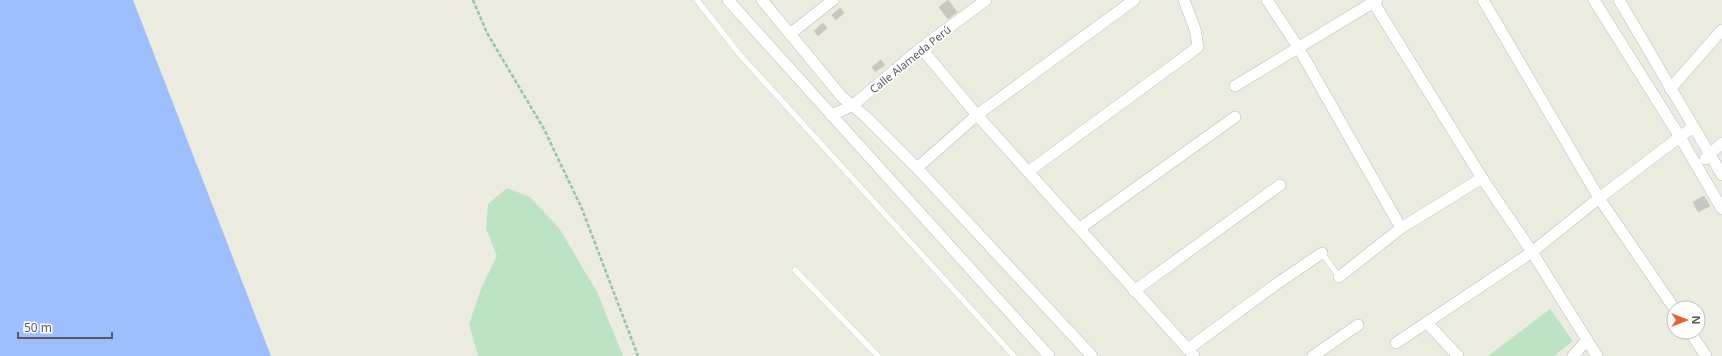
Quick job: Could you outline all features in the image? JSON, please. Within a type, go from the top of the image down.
[{"type":"street","points":[[728,0],[1049,356]]},
{"type":"street","points":[[762,0],[842,97],[865,116],[917,168],[1092,356]]},
{"type":"street","points":[[790,34],[833,0]]},
{"type":"street","name":"Calle Alameda Perú","points":[[831,115],[852,106],[921,48],[986,0]]},
{"type":"street","points":[[917,168],[977,115],[1134,0]]},
{"type":"street","points":[[1029,171],[1198,47],[1195,29],[1184,0]]},
{"type":"street","points":[[1267,0],[1298,47],[1401,228]]},
{"type":"street","points":[[1483,0],[1599,198],[1669,300]]},
{"type":"street","points":[[1594,0],[1680,137],[1722,208]]},
{"type":"street","points":[[1619,0],[1722,175]]},
{"type":"street","points":[[1235,86],[1374,1],[1482,178],[1532,252],[1597,356]]},
{"type":"street","points":[[1670,89],[1722,30]]},
{"type":"street","points":[[921,48],[977,115],[1029,171],[1134,291],[1191,353],[1275,285],[1322,252]]},
{"type":"street","points":[[1080,228],[1235,117]]},
{"type":"street","points":[[1396,343],[1532,252],[1599,198],[1693,126]]},
{"type":"street","points":[[1697,165],[1722,143]]},
{"type":"street","points":[[1339,277],[1401,228],[1482,178]]},
{"type":"street","points":[[1134,291],[1280,185]]},
{"type":"street","points":[[1427,323],[1458,356]]},
{"type":"street","points":[[1313,356],[1358,324]]},
{"type":"street","points":[[1573,356],[1587,340]]},
{"type":"street","points":[[1695,340],[1706,356]]},
{"type":"lane","points":[[697,0],[740,55],[1014,356]]},
{"type":"lane","points":[[1322,252],[1339,277]]},
{"type":"lane","points":[[795,270],[878,356]]},
{"type":"path","points":[[473,0],[487,33],[544,129],[582,209],[638,356]]},
{"type":"green space","points":[[507,188],[530,197],[559,228],[597,292],[623,356],[478,356],[469,324],[481,289],[497,256],[486,229],[488,204]]},
{"type":"green space","points":[[1550,309],[1573,341],[1554,356],[1488,356]]},
{"type":"water","points":[[0,0],[133,0],[271,356],[0,356]]},
{"type":"building","points":[[948,0],[957,12],[948,19],[939,7]]},
{"type":"building","points":[[840,8],[844,13],[836,20],[832,15]]},
{"type":"building","points":[[823,23],[827,28],[818,36],[814,31]]},
{"type":"building","points":[[881,60],[885,65],[875,72],[872,67]]},
{"type":"building","points":[[1704,196],[1710,206],[1698,212],[1693,202]]}]
